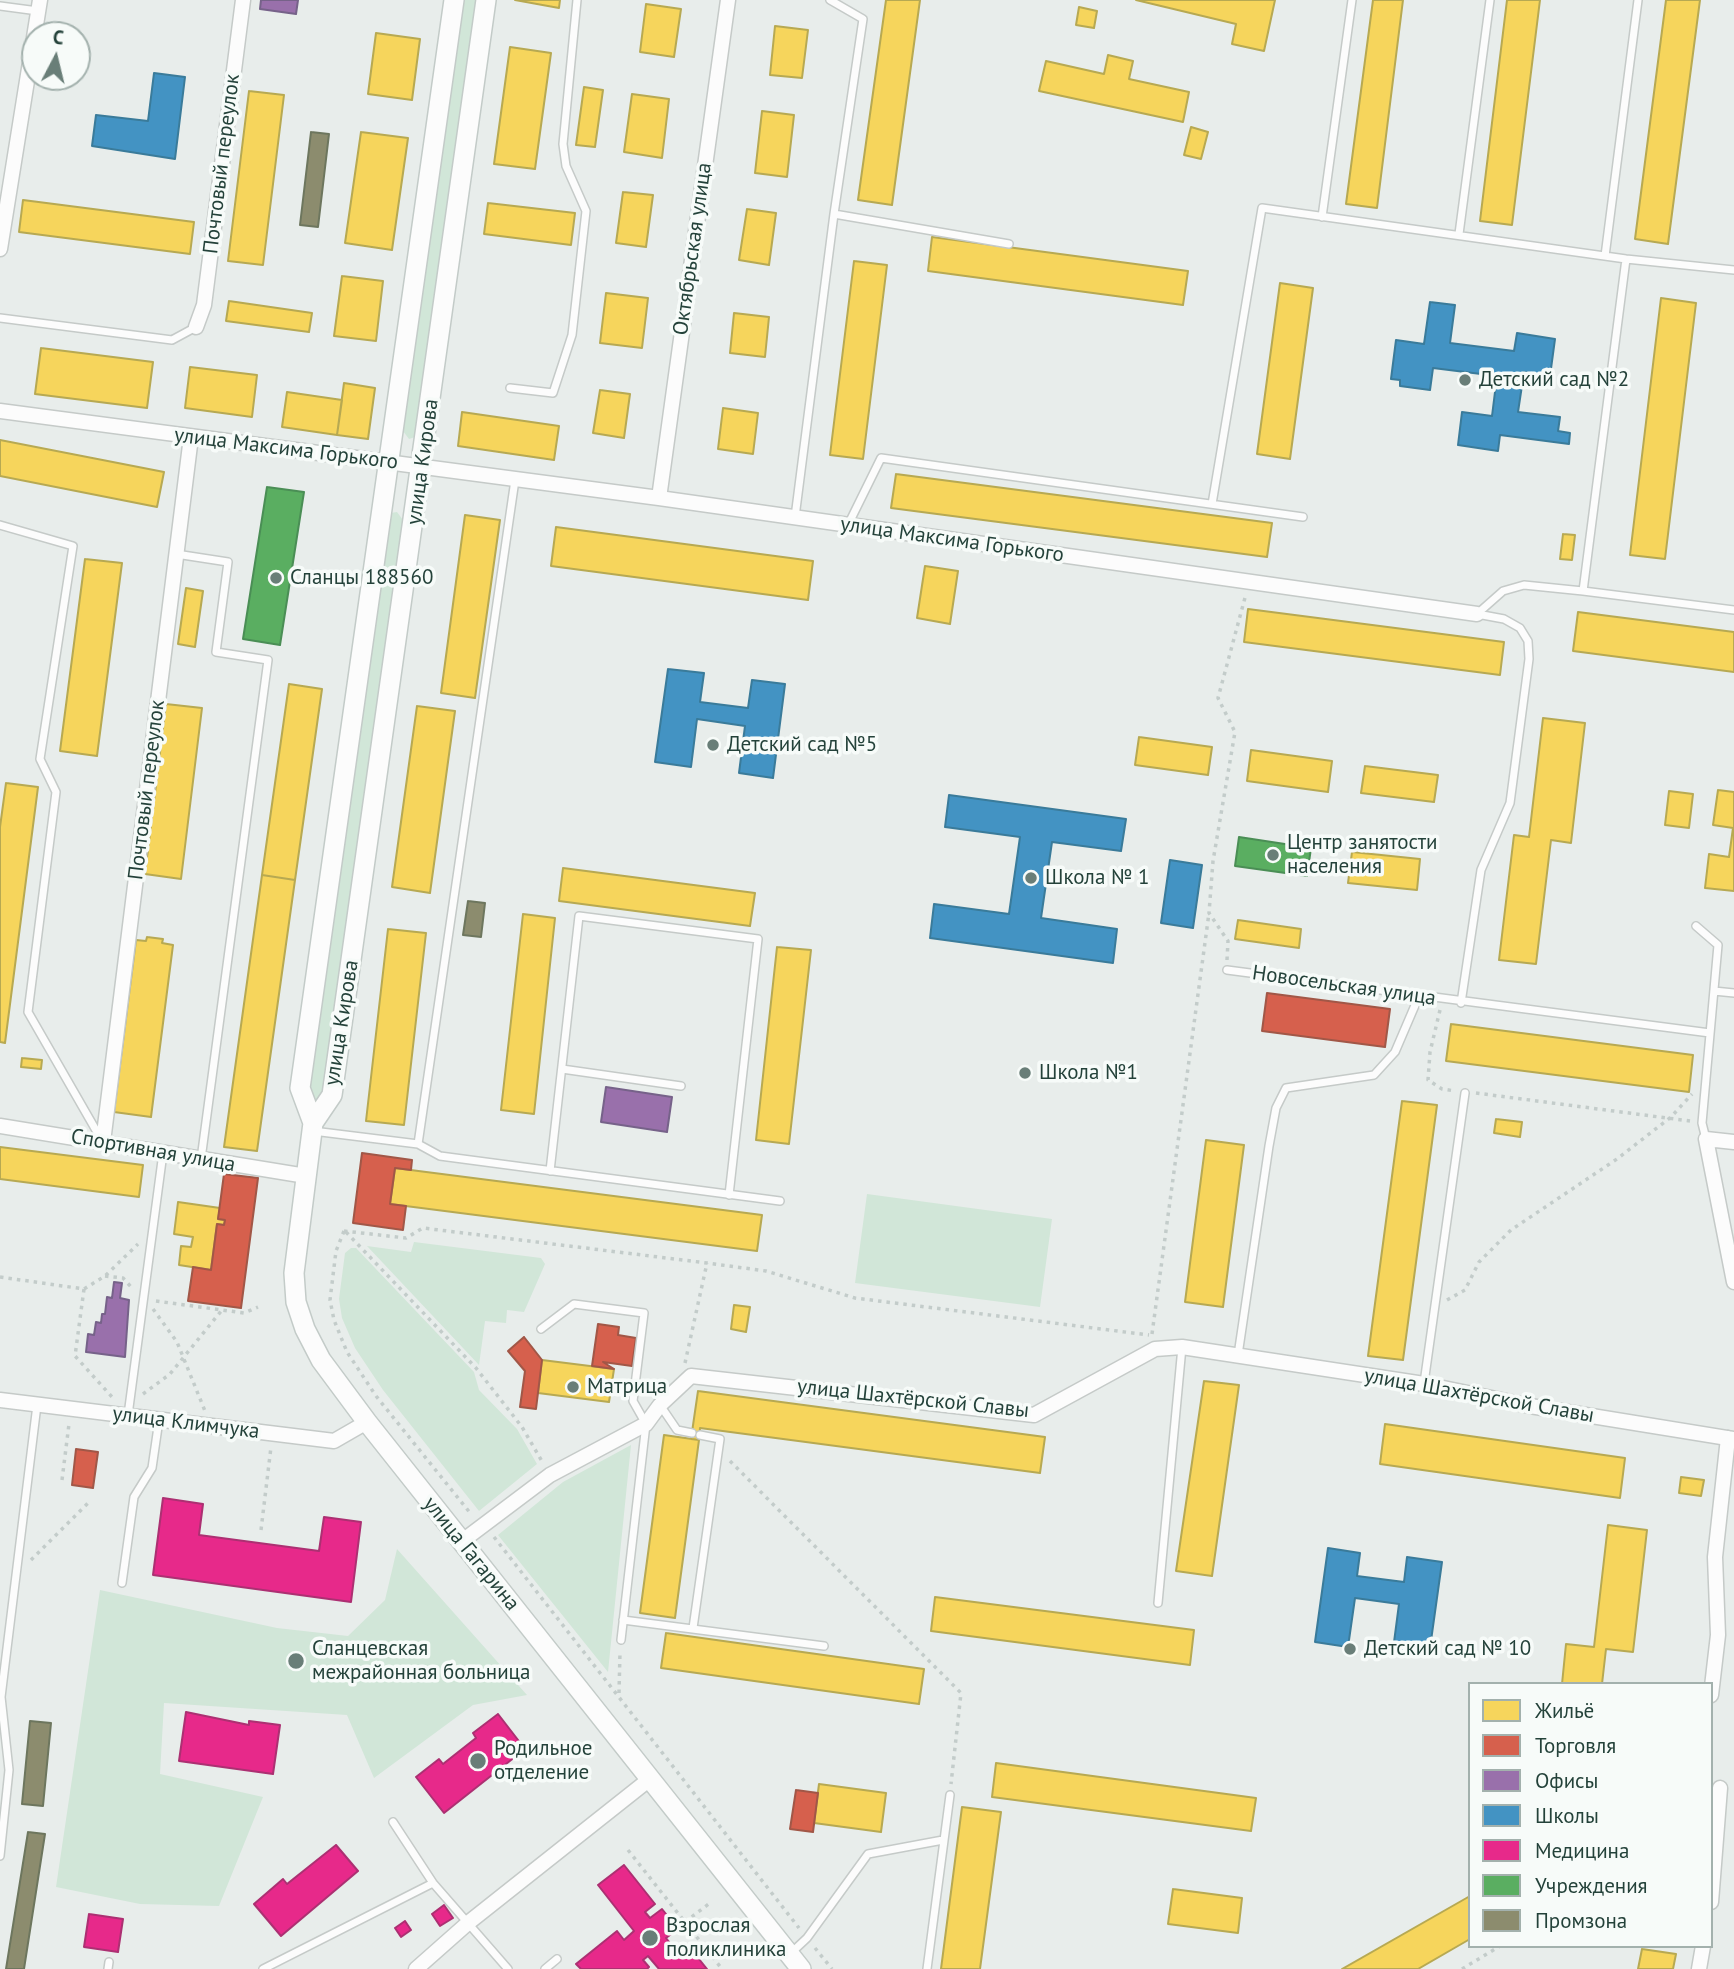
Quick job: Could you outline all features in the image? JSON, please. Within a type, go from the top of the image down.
[{"type":"main road","name":"улица Кирова","points":[[312,1127],[300,1088],[454,0]]},
{"type":"main road","name":"улица Кирова","points":[[312,1127],[332,1094],[486,0]]},
{"type":"main road","name":"улица Гагарина","points":[[312,1127],[294,1273],[296,1302],[304,1329],[321,1360],[461,1542],[795,1962]]},
{"type":"street","name":"Почтовый переулок","points":[[196,327],[204,305],[243,0]]},
{"type":"street","name":"Октябрьская улица","points":[[659,498],[728,0]]},
{"type":"street","points":[[0,249],[39,5]]},
{"type":"street","name":"улица Максима Горького","points":[[0,411],[659,498],[1477,614]]},
{"type":"street","name":"Почтовый переулок","points":[[103,1142],[191,437]]},
{"type":"street","name":"Спортивная улица","points":[[0,1126],[306,1176]]},
{"type":"street","points":[[1734,1142],[1706,1139],[1734,1282]]},
{"type":"street","name":"улица Шахтёрской Славы","points":[[691,1376],[1034,1415],[1155,1349],[1182,1347],[1424,1384],[1530,1406],[1731,1438]]},
{"type":"street","points":[[461,1542],[550,1475],[646,1424],[660,1405],[691,1376]]},
{"type":"street","name":"улица Климчука","points":[[0,1400],[334,1441],[367,1422]]},
{"type":"street","points":[[1713,1682],[1718,1635],[1715,1557],[1731,1438]]},
{"type":"street","points":[[416,1969],[468,1923],[562,1856],[651,1778]]},
{"type":"street","points":[[1713,1881],[1722,1788]]},
{"type":"street","points":[[1699,1969],[1703,1948]]},
{"type":"lane","points":[[510,388],[553,393],[572,335],[586,211],[566,166],[563,144],[577,0]]},
{"type":"lane","points":[[795,518],[834,214],[863,19],[830,0]]},
{"type":"lane","points":[[1322,217],[1352,0]]},
{"type":"lane","points":[[1460,234],[1490,0]]},
{"type":"lane","points":[[1605,256],[1638,0]]},
{"type":"lane","points":[[0,6],[39,5]]},
{"type":"lane","points":[[1212,504],[1262,208],[1460,234],[1626,260],[1734,270]]},
{"type":"lane","points":[[834,214],[1009,244]]},
{"type":"lane","points":[[1583,591],[1626,260]]},
{"type":"lane","points":[[0,318],[172,340],[196,327]]},
{"type":"lane","points":[[848,525],[881,458],[1303,517]]},
{"type":"lane","points":[[418,1144],[515,479]]},
{"type":"lane","points":[[0,525],[73,546],[40,759],[56,792],[28,1013],[103,1142]]},
{"type":"lane","points":[[175,554],[228,562],[216,652],[268,660],[201,1159]]},
{"type":"lane","points":[[1477,614],[1503,591],[1524,585],[1734,610]]},
{"type":"lane","name":"улица Максима Горького","points":[[1461,1003],[1480,870],[1510,803],[1529,659],[1528,640],[1520,628],[1504,619],[1477,614]]},
{"type":"lane","points":[[550,1171],[579,916],[758,939],[729,1195]]},
{"type":"lane","points":[[1696,926],[1718,944],[1702,1123],[1706,1139]]},
{"type":"lane","name":"Новосельская улица","points":[[1227,970],[1461,1003],[1710,1033]]},
{"type":"lane","points":[[1714,991],[1734,993]]},
{"type":"lane","points":[[1238,1355],[1269,1146],[1276,1108],[1286,1088],[1374,1075],[1395,1052],[1419,996]]},
{"type":"lane","points":[[562,1069],[681,1086]]},
{"type":"lane","points":[[1424,1384],[1465,1093]]},
{"type":"lane","points":[[312,1127],[418,1144],[440,1156],[780,1201]]},
{"type":"lane","points":[[128,1416],[163,1152]]},
{"type":"lane","points":[[541,1329],[574,1304],[643,1313],[633,1401],[646,1424],[621,1640]]},
{"type":"lane","points":[[1158,1603],[1182,1347]]},
{"type":"lane","points":[[0,1856],[9,1769],[1,1698],[19,1572],[37,1404]]},
{"type":"lane","points":[[660,1405],[677,1430],[719,1439],[693,1628]]},
{"type":"lane","points":[[122,1583],[134,1497],[152,1468],[159,1420]]},
{"type":"lane","points":[[623,1620],[824,1646]]},
{"type":"lane","points":[[927,1969],[950,1795]]},
{"type":"lane","points":[[393,1822],[432,1883],[508,1969]]},
{"type":"lane","points":[[795,1962],[807,1938],[868,1854],[943,1840]]},
{"type":"lane","points":[[263,1969],[432,1883]]},
{"type":"lane","points":[[545,1969],[557,1959]]},
{"type":"path","points":[[1151,1335],[1209,913],[1213,861],[1235,732],[1219,698],[1249,582]]},
{"type":"path","points":[[1209,913],[1228,941],[1227,970]]},
{"type":"path","points":[[1442,1000],[1430,1052],[1428,1080],[1443,1089],[1702,1123]]},
{"type":"path","points":[[1436,1307],[1465,1290],[1479,1262],[1511,1230],[1618,1159],[1671,1117],[1705,1080]]},
{"type":"path","points":[[344,1231],[406,1238],[422,1228],[766,1271],[855,1298],[1175,1338],[1182,1347]]},
{"type":"path","points":[[0,1277],[84,1289],[105,1276],[152,1230]]},
{"type":"path","points":[[344,1231],[476,1368],[522,1427],[550,1475]]},
{"type":"path","points":[[344,1231],[336,1251],[330,1300],[334,1320],[347,1352],[376,1395],[470,1513],[484,1524],[832,1969]]},
{"type":"path","points":[[691,1376],[684,1367],[707,1263]]},
{"type":"path","points":[[105,1276],[123,1278],[177,1342],[213,1427]]},
{"type":"path","points":[[84,1289],[75,1356],[128,1416],[145,1392],[170,1374],[222,1310]]},
{"type":"path","points":[[143,1299],[244,1313],[258,1307]]},
{"type":"path","points":[[62,1480],[71,1409]]},
{"type":"path","points":[[261,1530],[273,1434]]},
{"type":"path","points":[[718,1450],[798,1525],[961,1693],[950,1795]]},
{"type":"path","points":[[19,1572],[89,1502]]},
{"type":"path","points":[[619,1695],[621,1640]]},
{"type":"path","points":[[628,1850],[722,1969]]},
{"type":"path","points":[[685,1923],[710,1903]]},
{"type":"path","points":[[1462,1969],[1497,1948]]},
{"type":"green space","points":[[463,0],[477,0],[417,431],[415,437],[409,439],[403,431]]},
{"type":"green space","points":[[397,512],[403,520],[323,1095],[314,1102],[308,1094],[389,518],[391,513]]},
{"type":"green space","points":[[867,1194],[1052,1219],[1040,1307],[855,1283]]},
{"type":"green space","points":[[414,1242],[541,1258],[545,1264],[524,1312],[507,1310],[506,1323],[485,1321],[479,1365],[367,1246],[411,1252]]},
{"type":"green space","points":[[356,1248],[474,1372],[479,1390],[517,1429],[537,1464],[479,1511],[383,1390],[355,1348],[342,1318],[339,1299],[345,1253]]},
{"type":"green space","points":[[631,1445],[608,1672],[498,1535],[563,1482]]},
{"type":"green space","points":[[397,1549],[527,1695],[473,1705],[374,1778],[347,1715],[164,1703],[160,1774],[263,1797],[219,1906],[140,1904],[56,1887],[100,1590],[277,1628],[348,1636],[385,1600]]},
{"type":"building: Жильё","points":[[515,0],[560,0],[559,8]]},
{"type":"building: Жильё","points":[[886,0],[920,0],[892,205],[858,200]]},
{"type":"building: Жильё","points":[[1136,0],[1275,0],[1264,51],[1232,44],[1236,24]]},
{"type":"building: Жильё","points":[[1373,0],[1403,0],[1377,208],[1346,204]]},
{"type":"building: Жильё","points":[[1507,0],[1540,0],[1512,225],[1480,221]]},
{"type":"building: Жильё","points":[[1666,0],[1700,0],[1668,244],[1635,239]]},
{"type":"building: Жильё","points":[[646,4],[681,9],[674,57],[640,52]]},
{"type":"building: Жильё","points":[[1079,7],[1097,11],[1094,28],[1076,25]]},
{"type":"building: Жильё","points":[[775,26],[808,30],[802,78],[770,75]]},
{"type":"building: Жильё","points":[[376,33],[420,39],[412,100],[368,94]]},
{"type":"building: Жильё","points":[[510,47],[551,53],[535,169],[494,164]]},
{"type":"building: Жильё","points":[[1108,55],[1133,61],[1129,79],[1189,92],[1183,122],[1039,91],[1046,61],[1104,74]]},
{"type":"building: Жильё","points":[[584,87],[603,90],[595,147],[576,145]]},
{"type":"building: Жильё","points":[[249,91],[284,95],[263,265],[228,261]]},
{"type":"building: Жильё","points":[[632,94],[669,99],[662,158],[624,152]]},
{"type":"building: Жильё","points":[[762,111],[794,115],[787,177],[755,173]]},
{"type":"building: Жильё","points":[[1191,127],[1208,132],[1201,159],[1184,155]]},
{"type":"building: Жильё","points":[[361,132],[408,138],[392,250],[345,243]]},
{"type":"building: Жильё","points":[[623,192],[653,195],[646,247],[616,243]]},
{"type":"building: Жильё","points":[[23,200],[194,222],[190,254],[19,232]]},
{"type":"building: Жильё","points":[[488,203],[575,213],[571,245],[484,234]]},
{"type":"building: Жильё","points":[[747,209],[776,213],[769,265],[739,260]]},
{"type":"building: Жильё","points":[[932,237],[1188,271],[1183,305],[928,271]]},
{"type":"building: Жильё","points":[[854,261],[887,265],[863,459],[830,455]]},
{"type":"building: Жильё","points":[[342,276],[383,281],[376,341],[334,336]]},
{"type":"building: Жильё","points":[[1280,283],[1313,288],[1290,459],[1257,454]]},
{"type":"building: Жильё","points":[[606,293],[648,298],[642,348],[600,343]]},
{"type":"building: Жильё","points":[[1661,298],[1696,303],[1665,559],[1630,555]]},
{"type":"building: Жильё","points":[[229,301],[312,313],[309,332],[226,321]]},
{"type":"building: Жильё","points":[[734,313],[769,317],[765,357],[730,353]]},
{"type":"building: Жильё","points":[[41,348],[153,362],[147,408],[35,394]]},
{"type":"building: Жильё","points":[[190,367],[257,375],[252,417],[185,408]]},
{"type":"building: Жильё","points":[[344,383],[375,388],[368,439],[337,435]]},
{"type":"building: Жильё","points":[[600,390],[630,394],[624,438],[593,433]]},
{"type":"building: Жильё","points":[[287,392],[342,400],[337,435],[282,427]]},
{"type":"building: Жильё","points":[[723,408],[758,413],[753,454],[718,449]]},
{"type":"building: Жильё","points":[[462,412],[559,426],[554,460],[458,446]]},
{"type":"building: Жильё","points":[[0,440],[164,472],[157,507],[0,476]]},
{"type":"building: Жильё","points":[[896,474],[1272,523],[1267,557],[891,508]]},
{"type":"building: Жильё","points":[[465,515],[500,520],[475,698],[441,693]]},
{"type":"building: Жильё","points":[[556,527],[813,561],[808,600],[551,566]]},
{"type":"building: Жильё","points":[[1563,534],[1575,535],[1572,560],[1560,559]]},
{"type":"building: Жильё","points":[[85,559],[122,563],[97,756],[60,751]]},
{"type":"building: Жильё","points":[[925,566],[958,571],[950,624],[917,618]]},
{"type":"building: Жильё","points":[[186,588],[203,591],[195,647],[178,644]]},
{"type":"building: Жильё","points":[[1248,609],[1504,642],[1500,675],[1244,642]]},
{"type":"building: Жильё","points":[[1578,612],[1734,632],[1734,672],[1573,651]]},
{"type":"building: Жильё","points":[[289,684],[322,689],[295,880],[262,875]]},
{"type":"building: Жильё","points":[[166,704],[202,708],[181,879],[145,874]]},
{"type":"building: Жильё","points":[[417,706],[455,711],[430,893],[392,887]]},
{"type":"building: Жильё","points":[[1543,718],[1585,723],[1571,843],[1551,840],[1536,964],[1499,960],[1514,835],[1529,837]]},
{"type":"building: Жильё","points":[[1139,737],[1212,747],[1208,775],[1135,765]]},
{"type":"building: Жильё","points":[[1251,750],[1332,761],[1328,792],[1247,781]]},
{"type":"building: Жильё","points":[[1365,766],[1438,775],[1434,802],[1361,793]]},
{"type":"building: Жильё","points":[[6,783],[38,787],[5,1043],[0,1042],[0,827]]},
{"type":"building: Жильё","points":[[1718,790],[1734,792],[1734,891],[1705,888],[1709,854],[1729,857],[1733,828],[1713,825]]},
{"type":"building: Жильё","points":[[1669,791],[1693,794],[1689,828],[1665,825]]},
{"type":"building: Жильё","points":[[1352,852],[1420,859],[1417,890],[1348,883]]},
{"type":"building: Жильё","points":[[563,868],[755,893],[750,926],[559,901]]},
{"type":"building: Жильё","points":[[262,875],[295,880],[257,1151],[224,1147]]},
{"type":"building: Жильё","points":[[523,914],[555,918],[534,1114],[501,1110]]},
{"type":"building: Жильё","points":[[1238,920],[1301,929],[1299,948],[1235,939]]},
{"type":"building: Жильё","points":[[388,929],[426,933],[404,1125],[366,1121]]},
{"type":"building: Жильё","points":[[147,937],[163,939],[162,943],[173,945],[151,1117],[114,1112],[136,940],[146,941]]},
{"type":"building: Жильё","points":[[777,947],[811,950],[789,1144],[756,1140]]},
{"type":"building: Жильё","points":[[1451,1024],[1693,1055],[1689,1092],[1446,1061]]},
{"type":"building: Жильё","points":[[22,1058],[42,1060],[41,1069],[21,1067]]},
{"type":"building: Жильё","points":[[1402,1101],[1437,1105],[1403,1360],[1368,1356]]},
{"type":"building: Жильё","points":[[1496,1119],[1522,1122],[1520,1137],[1494,1133]]},
{"type":"building: Жильё","points":[[1206,1140],[1244,1145],[1223,1307],[1185,1302]]},
{"type":"building: Жильё","points":[[0,1147],[143,1165],[139,1197],[0,1179]]},
{"type":"building: Жильё","points":[[395,1168],[762,1215],[757,1251],[390,1204]]},
{"type":"building: Жильё","points":[[178,1202],[220,1208],[218,1219],[225,1220],[224,1225],[217,1224],[211,1270],[179,1265],[181,1246],[191,1247],[193,1237],[174,1234]]},
{"type":"building: Жильё","points":[[734,1305],[750,1307],[746,1332],[731,1329]]},
{"type":"building: Жильё","points":[[542,1360],[614,1369],[609,1402],[538,1393]]},
{"type":"building: Жильё","points":[[1204,1381],[1239,1385],[1212,1576],[1176,1571]]},
{"type":"building: Жильё","points":[[698,1391],[1045,1437],[1040,1473],[700,1428],[699,1440],[691,1439]]},
{"type":"building: Жильё","points":[[1385,1424],[1625,1458],[1620,1498],[1380,1464]]},
{"type":"building: Жильё","points":[[664,1435],[699,1440],[675,1618],[640,1613]]},
{"type":"building: Жильё","points":[[1681,1477],[1704,1480],[1701,1496],[1679,1493]]},
{"type":"building: Жильё","points":[[1608,1525],[1647,1530],[1633,1652],[1606,1649],[1602,1682],[1562,1682],[1566,1644],[1594,1647]]},
{"type":"building: Жильё","points":[[935,1597],[1194,1630],[1190,1665],[931,1631]]},
{"type":"building: Жильё","points":[[666,1633],[924,1669],[919,1704],[661,1668]]},
{"type":"building: Жильё","points":[[996,1763],[1256,1798],[1251,1831],[992,1797]]},
{"type":"building: Жильё","points":[[819,1784],[886,1793],[881,1832],[814,1823]]},
{"type":"building: Жильё","points":[[962,1807],[1001,1812],[980,1969],[941,1969]]},
{"type":"building: Жильё","points":[[1173,1889],[1242,1898],[1238,1933],[1168,1924]]},
{"type":"building: Жильё","points":[[1468,1897],[1468,1940],[1418,1969],[1342,1969]]},
{"type":"building: Жильё","points":[[1642,1949],[1676,1954],[1673,1969],[1638,1969]]},
{"type":"building: Торговля","points":[[1267,993],[1390,1009],[1385,1047],[1262,1031]]},
{"type":"building: Торговля","points":[[362,1153],[412,1160],[411,1170],[395,1168],[390,1204],[406,1206],[403,1230],[353,1223]]},
{"type":"building: Торговля","points":[[224,1174],[258,1178],[241,1308],[188,1301],[193,1267],[211,1270],[217,1224],[224,1225],[225,1220],[218,1219]]},
{"type":"building: Торговля","points":[[598,1324],[619,1327],[618,1335],[636,1338],[632,1366],[603,1362],[614,1369],[592,1366]]},
{"type":"building: Торговля","points":[[524,1337],[542,1360],[536,1409],[520,1407],[525,1371],[508,1351]]},
{"type":"building: Торговля","points":[[76,1449],[98,1452],[93,1488],[72,1485]]},
{"type":"building: Торговля","points":[[796,1790],[818,1793],[813,1832],[790,1829]]},
{"type":"building: Офисы","points":[[261,0],[298,0],[296,14],[260,9]]},
{"type":"building: Офисы","points":[[606,1087],[672,1097],[667,1132],[601,1122]]},
{"type":"building: Офисы","points":[[114,1282],[122,1283],[120,1298],[129,1300],[125,1357],[86,1352],[88,1334],[94,1335],[96,1322],[101,1323],[107,1297],[112,1298]]},
{"type":"building: Школы","points":[[154,73],[185,77],[175,159],[92,146],[96,115],[148,121]]},
{"type":"building: Школы","points":[[1430,302],[1455,305],[1450,343],[1514,351],[1517,333],[1555,339],[1550,376],[1524,372],[1518,412],[1560,417],[1558,431],[1570,433],[1569,444],[1500,435],[1498,451],[1458,445],[1462,412],[1492,416],[1497,376],[1433,368],[1430,390],[1400,386],[1400,380],[1391,379],[1396,340],[1424,344]]},
{"type":"building: Школы","points":[[668,669],[704,673],[700,702],[748,708],[752,680],[785,684],[773,778],[739,773],[745,726],[697,719],[691,767],[655,762]]},
{"type":"building: Школы","name":"Школа № 1","points":[[949,795],[1126,819],[1121,851],[1052,842],[1041,918],[1117,929],[1113,963],[930,938],[934,904],[1009,914],[1020,837],[945,827]]},
{"type":"building: Школы","points":[[1170,860],[1202,865],[1193,928],[1161,923]]},
{"type":"building: Школы","name":"Детский сад № 10","points":[[1328,1548],[1360,1553],[1357,1576],[1404,1582],[1407,1557],[1442,1562],[1429,1655],[1393,1650],[1399,1604],[1355,1598],[1348,1647],[1315,1642]]},
{"type":"building: Медицина","points":[[163,1498],[203,1504],[199,1535],[319,1551],[324,1517],[361,1522],[351,1602],[153,1575]]},
{"type":"building: Медицина","points":[[186,1712],[249,1725],[249,1721],[280,1725],[273,1774],[179,1761]]},
{"type":"building: Медицина","name":"Родильное отделение","points":[[498,1714],[525,1749],[444,1813],[416,1777],[439,1759],[443,1764],[476,1738],[473,1733]]},
{"type":"building: Медицина","points":[[336,1845],[358,1871],[281,1936],[254,1904],[283,1879],[287,1884]]},
{"type":"building: Медицина","points":[[624,1865],[655,1904],[645,1912],[650,1918],[662,1909],[678,1929],[666,1938],[677,1952],[687,1944],[707,1969],[659,1969],[648,1956],[643,1960],[649,1967],[647,1969],[581,1969],[576,1964],[617,1931],[624,1940],[634,1931],[598,1885]]},
{"type":"building: Медицина","points":[[444,1905],[453,1918],[440,1926],[432,1914]]},
{"type":"building: Медицина","points":[[89,1914],[123,1919],[118,1952],[84,1947]]},
{"type":"building: Медицина","points":[[405,1921],[411,1930],[401,1937],[395,1928]]},
{"type":"building: Учреждения","points":[[267,487],[304,492],[280,645],[243,639]]},
{"type":"building: Учреждения","points":[[1239,837],[1311,848],[1307,876],[1235,866]]},
{"type":"building: Промзона","points":[[311,132],[329,134],[318,227],[300,225]]},
{"type":"building: Промзона","points":[[468,901],[485,903],[481,937],[463,935]]},
{"type":"building: Промзона","points":[[30,1721],[51,1723],[43,1806],[22,1804]]},
{"type":"building: Промзона","points":[[28,1832],[45,1834],[24,1969],[6,1969]]},
{"type":"place","name":"Детский сад №2","points":[[1465,380]]},
{"type":"place","name":"Сланцы 188560","points":[[276,578]]},
{"type":"place","name":"Детский сад №5","points":[[713,745]]},
{"type":"place","name":"Центр занятости населения","points":[[1273,855]]},
{"type":"place","name":"Школа № 1","points":[[1031,878]]},
{"type":"place","name":"Школа №1","points":[[1025,1073]]},
{"type":"place","name":"Матрица","points":[[573,1387]]},
{"type":"place","name":"Детский сад № 10","points":[[1350,1649]]},
{"type":"place","name":"Сланцевская межрайонная больница","points":[[296,1661]]},
{"type":"place","name":"Родильное отделение","points":[[478,1761]]},
{"type":"place","name":"Взрослая поликлиника","points":[[650,1938]]}]
